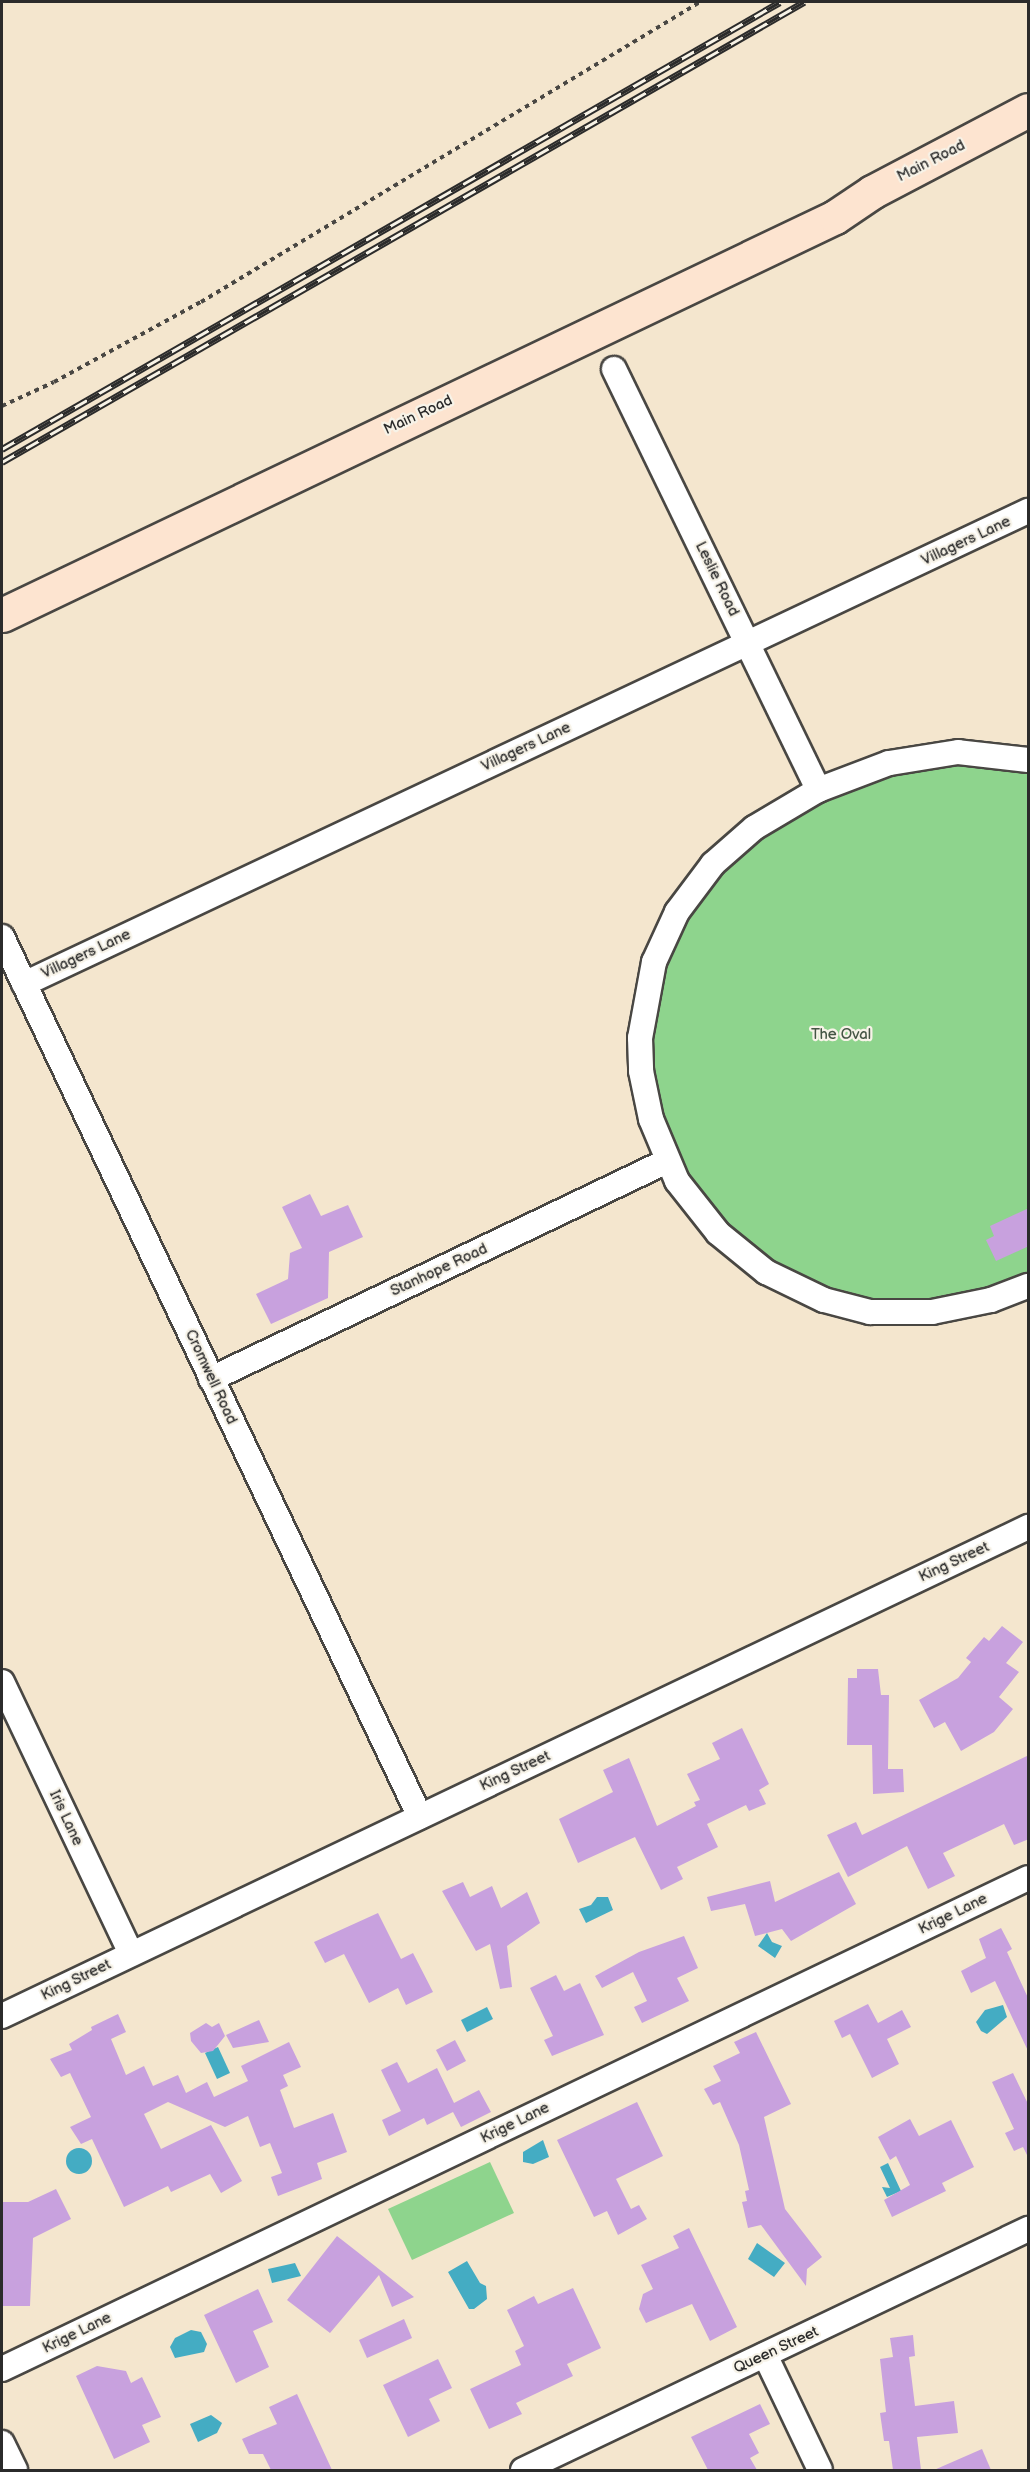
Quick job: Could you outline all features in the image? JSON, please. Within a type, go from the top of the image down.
[{"type":"main road","name":"Main Road","points":[[835,217],[872,192],[1029,110]]},
{"type":"main road","name":"Main Road","points":[[2,615],[835,217],[877,204],[1029,131]]},
{"type":"street","name":"Leslie Road","points":[[614,369],[818,790]]},
{"type":"street","name":"Villagers Lane","points":[[24,984],[1029,511]]},
{"type":"street","points":[[1029,760],[969,752],[936,753],[882,765],[818,790],[754,828],[713,864],[685,899],[657,953],[642,1024],[641,1071],[651,1119],[667,1161],[691,1202],[734,1249],[766,1272],[824,1300],[870,1311],[932,1312],[991,1300],[1029,1286]]},
{"type":"street","name":"Cromwell Road","points":[[2,937],[420,1817]]},
{"type":"street","name":"Stanhope Road","points":[[211,1378],[667,1161]]},
{"type":"street","name":"King Street","points":[[2,2016],[1029,1527]]},
{"type":"street","name":"Iris Lane","points":[[2,1682],[131,1954]]},
{"type":"street","name":"Krige Lane","points":[[2,2369],[1029,1878]]},
{"type":"street","name":"Queen Street","points":[[523,2470],[1029,2229]]},
{"type":"street","points":[[765,2355],[820,2470]]},
{"type":"street","points":[[2,2443],[15,2470]]},
{"type":"path","points":[[2,406],[54,382],[201,302],[700,2]]},
{"type":"green space","name":"The Oval","points":[[966,755],[1028,764],[1028,1283],[1006,1294],[861,1312],[754,1257],[710,1213],[675,1158],[656,1092],[652,1023],[662,966],[692,902],[729,862],[825,788]]},
{"type":"green space","points":[[490,2162],[514,2213],[412,2260],[388,2209]]},
{"type":"water","points":[[597,1897],[608,1897],[613,1910],[586,1923],[579,1909],[591,1905]]},
{"type":"water","points":[[767,1933],[772,1942],[782,1946],[775,1958],[758,1946]]},
{"type":"water","points":[[1003,2005],[1007,2017],[987,2034],[981,2031],[976,2022],[985,2010]]},
{"type":"water","points":[[487,2007],[493,2019],[467,2032],[461,2020]]},
{"type":"water","points":[[218,2047],[230,2073],[217,2079],[205,2053]]},
{"type":"water","points":[[543,2140],[549,2157],[533,2164],[523,2162],[523,2152]]},
{"type":"water","points":[[79,2148],[88,2152],[92,2161],[88,2170],[79,2174],[70,2170],[66,2161],[70,2152]]},
{"type":"water","points":[[888,2163],[901,2191],[887,2197],[882,2187],[890,2188],[880,2167]]},
{"type":"water","points":[[757,2243],[785,2263],[774,2277],[748,2259]]},
{"type":"water","points":[[467,2261],[480,2283],[486,2286],[487,2299],[474,2309],[469,2309],[448,2272]]},
{"type":"water","points":[[295,2263],[301,2276],[272,2283],[268,2269]]},
{"type":"water","points":[[191,2330],[201,2332],[207,2344],[204,2352],[175,2358],[170,2347],[175,2338]]},
{"type":"water","points":[[211,2415],[222,2423],[217,2433],[198,2442],[190,2424]]},
{"type":"building","points":[[310,1194],[321,1216],[348,1205],[363,1237],[329,1252],[328,1298],[271,1324],[256,1294],[288,1279],[290,1253],[302,1248],[282,1207]]},
{"type":"building","points":[[1029,1208],[1029,1246],[996,1261],[986,1240],[994,1236],[990,1226]]},
{"type":"building","points":[[1002,1626],[1023,1642],[1006,1663],[1019,1672],[999,1697],[1013,1709],[994,1732],[961,1751],[945,1722],[934,1728],[919,1700],[958,1678],[971,1662],[966,1658],[984,1637],[989,1641]]},
{"type":"building","points":[[857,1669],[878,1669],[881,1695],[889,1695],[888,1769],[903,1769],[904,1792],[873,1794],[872,1745],[847,1745],[848,1678],[857,1678]]},
{"type":"building","points":[[742,1728],[769,1784],[759,1790],[766,1804],[749,1811],[746,1805],[707,1824],[718,1847],[677,1867],[683,1879],[661,1890],[635,1837],[578,1863],[559,1819],[613,1792],[603,1770],[629,1758],[657,1826],[696,1806],[694,1802],[700,1800],[687,1774],[720,1759],[712,1743]]},
{"type":"building","points":[[1029,1755],[1029,1839],[1014,1845],[1004,1824],[943,1853],[955,1876],[928,1889],[907,1846],[848,1877],[827,1835],[856,1822],[862,1835]]},
{"type":"building","points":[[839,1872],[856,1904],[791,1941],[782,1929],[755,1936],[745,1904],[711,1911],[707,1897],[770,1881],[775,1902]]},
{"type":"building","points":[[463,1882],[470,1897],[492,1886],[501,1908],[527,1892],[540,1923],[507,1946],[512,1987],[500,1989],[490,1944],[476,1951],[442,1891]]},
{"type":"building","points":[[378,1913],[401,1959],[413,1953],[433,1992],[406,2005],[398,1988],[369,2003],[344,1954],[325,1963],[314,1942]]},
{"type":"building","points":[[1001,1928],[1012,1949],[1007,1952],[1029,2000],[1029,2053],[995,1981],[971,1993],[961,1971],[986,1958],[979,1939]]},
{"type":"building","points":[[684,1936],[698,1968],[677,1978],[689,2001],[642,2023],[634,2007],[647,2001],[633,1972],[602,1988],[595,1976],[639,1952]]},
{"type":"building","points":[[556,1975],[564,1991],[580,1983],[604,2035],[552,2056],[544,2040],[553,2036],[530,1988]]},
{"type":"building","points":[[868,2004],[878,2023],[902,2010],[911,2027],[887,2039],[899,2064],[872,2078],[850,2034],[842,2038],[834,2021]]},
{"type":"building","points":[[118,2014],[126,2032],[111,2039],[126,2075],[144,2066],[153,2086],[178,2075],[186,2093],[207,2082],[214,2097],[248,2081],[241,2066],[289,2042],[301,2067],[283,2075],[288,2086],[280,2090],[294,2128],[333,2113],[347,2152],[317,2163],[322,2179],[278,2196],[271,2177],[282,2173],[270,2143],[260,2147],[248,2116],[225,2127],[168,2102],[144,2114],[161,2149],[211,2125],[242,2181],[221,2193],[210,2174],[171,2192],[168,2186],[124,2207],[92,2139],[81,2144],[70,2127],[91,2117],[70,2073],[61,2077],[50,2059],[72,2050],[69,2044],[92,2030],[91,2027]]},
{"type":"building","points":[[259,2020],[269,2042],[233,2048],[226,2035]]},
{"type":"building","points":[[206,2023],[212,2027],[219,2023],[225,2036],[213,2051],[201,2053],[191,2041],[190,2033]]},
{"type":"building","points":[[756,2032],[791,2104],[764,2117],[785,2209],[822,2257],[807,2269],[806,2286],[761,2225],[748,2228],[742,2202],[747,2201],[745,2191],[749,2190],[739,2145],[720,2102],[713,2105],[704,2089],[721,2081],[713,2066],[740,2053],[734,2042]]},
{"type":"building","points":[[455,2040],[466,2061],[447,2071],[436,2050]]},
{"type":"building","points":[[397,2062],[408,2083],[437,2068],[454,2103],[479,2090],[491,2112],[461,2127],[453,2112],[427,2125],[424,2118],[389,2136],[382,2120],[401,2111],[381,2070]]},
{"type":"building","points":[[1013,2073],[1029,2106],[1029,2159],[1023,2147],[1014,2151],[1005,2133],[1014,2129],[992,2082]]},
{"type":"building","points":[[637,2102],[663,2156],[616,2179],[631,2209],[639,2205],[647,2219],[618,2235],[607,2211],[594,2217],[557,2140]]},
{"type":"building","points":[[910,2119],[919,2136],[951,2120],[974,2167],[942,2183],[946,2191],[892,2217],[884,2200],[910,2185],[896,2156],[890,2160],[878,2137]]},
{"type":"building","points":[[56,2189],[71,2219],[33,2238],[30,2306],[2,2306],[2,2202],[28,2202]]},
{"type":"building","points":[[689,2228],[737,2327],[710,2341],[692,2304],[646,2323],[639,2309],[643,2294],[653,2289],[641,2265],[679,2248],[673,2236]]},
{"type":"building","points":[[337,2236],[414,2297],[392,2307],[379,2275],[330,2333],[287,2300]]},
{"type":"building","points":[[573,2288],[601,2348],[567,2364],[573,2376],[516,2403],[522,2414],[489,2429],[470,2389],[521,2365],[515,2351],[524,2346],[507,2310],[534,2296],[538,2304]]},
{"type":"building","points":[[258,2289],[273,2322],[253,2331],[269,2367],[236,2383],[204,2315]]},
{"type":"building","points":[[404,2319],[412,2338],[367,2358],[359,2340]]},
{"type":"building","points":[[913,2335],[915,2356],[909,2357],[915,2406],[954,2401],[958,2433],[917,2437],[921,2470],[893,2470],[889,2441],[884,2441],[880,2413],[886,2412],[880,2359],[893,2357],[890,2338]]},
{"type":"building","points":[[438,2359],[452,2388],[429,2399],[440,2421],[408,2437],[383,2385]]},
{"type":"building","points":[[97,2366],[126,2371],[131,2383],[142,2377],[161,2417],[142,2425],[150,2442],[114,2459],[76,2376]]},
{"type":"building","points":[[297,2394],[332,2470],[271,2470],[263,2454],[249,2454],[242,2439],[277,2424],[269,2407]]},
{"type":"building","points":[[760,2404],[770,2424],[749,2434],[759,2453],[750,2458],[757,2470],[708,2470],[691,2437]]},
{"type":"building","points":[[982,2449],[991,2470],[934,2470]]},
{"type":"railway","points":[[2,449],[780,2]]},
{"type":"railway","points":[[2,462],[804,2]]}]
